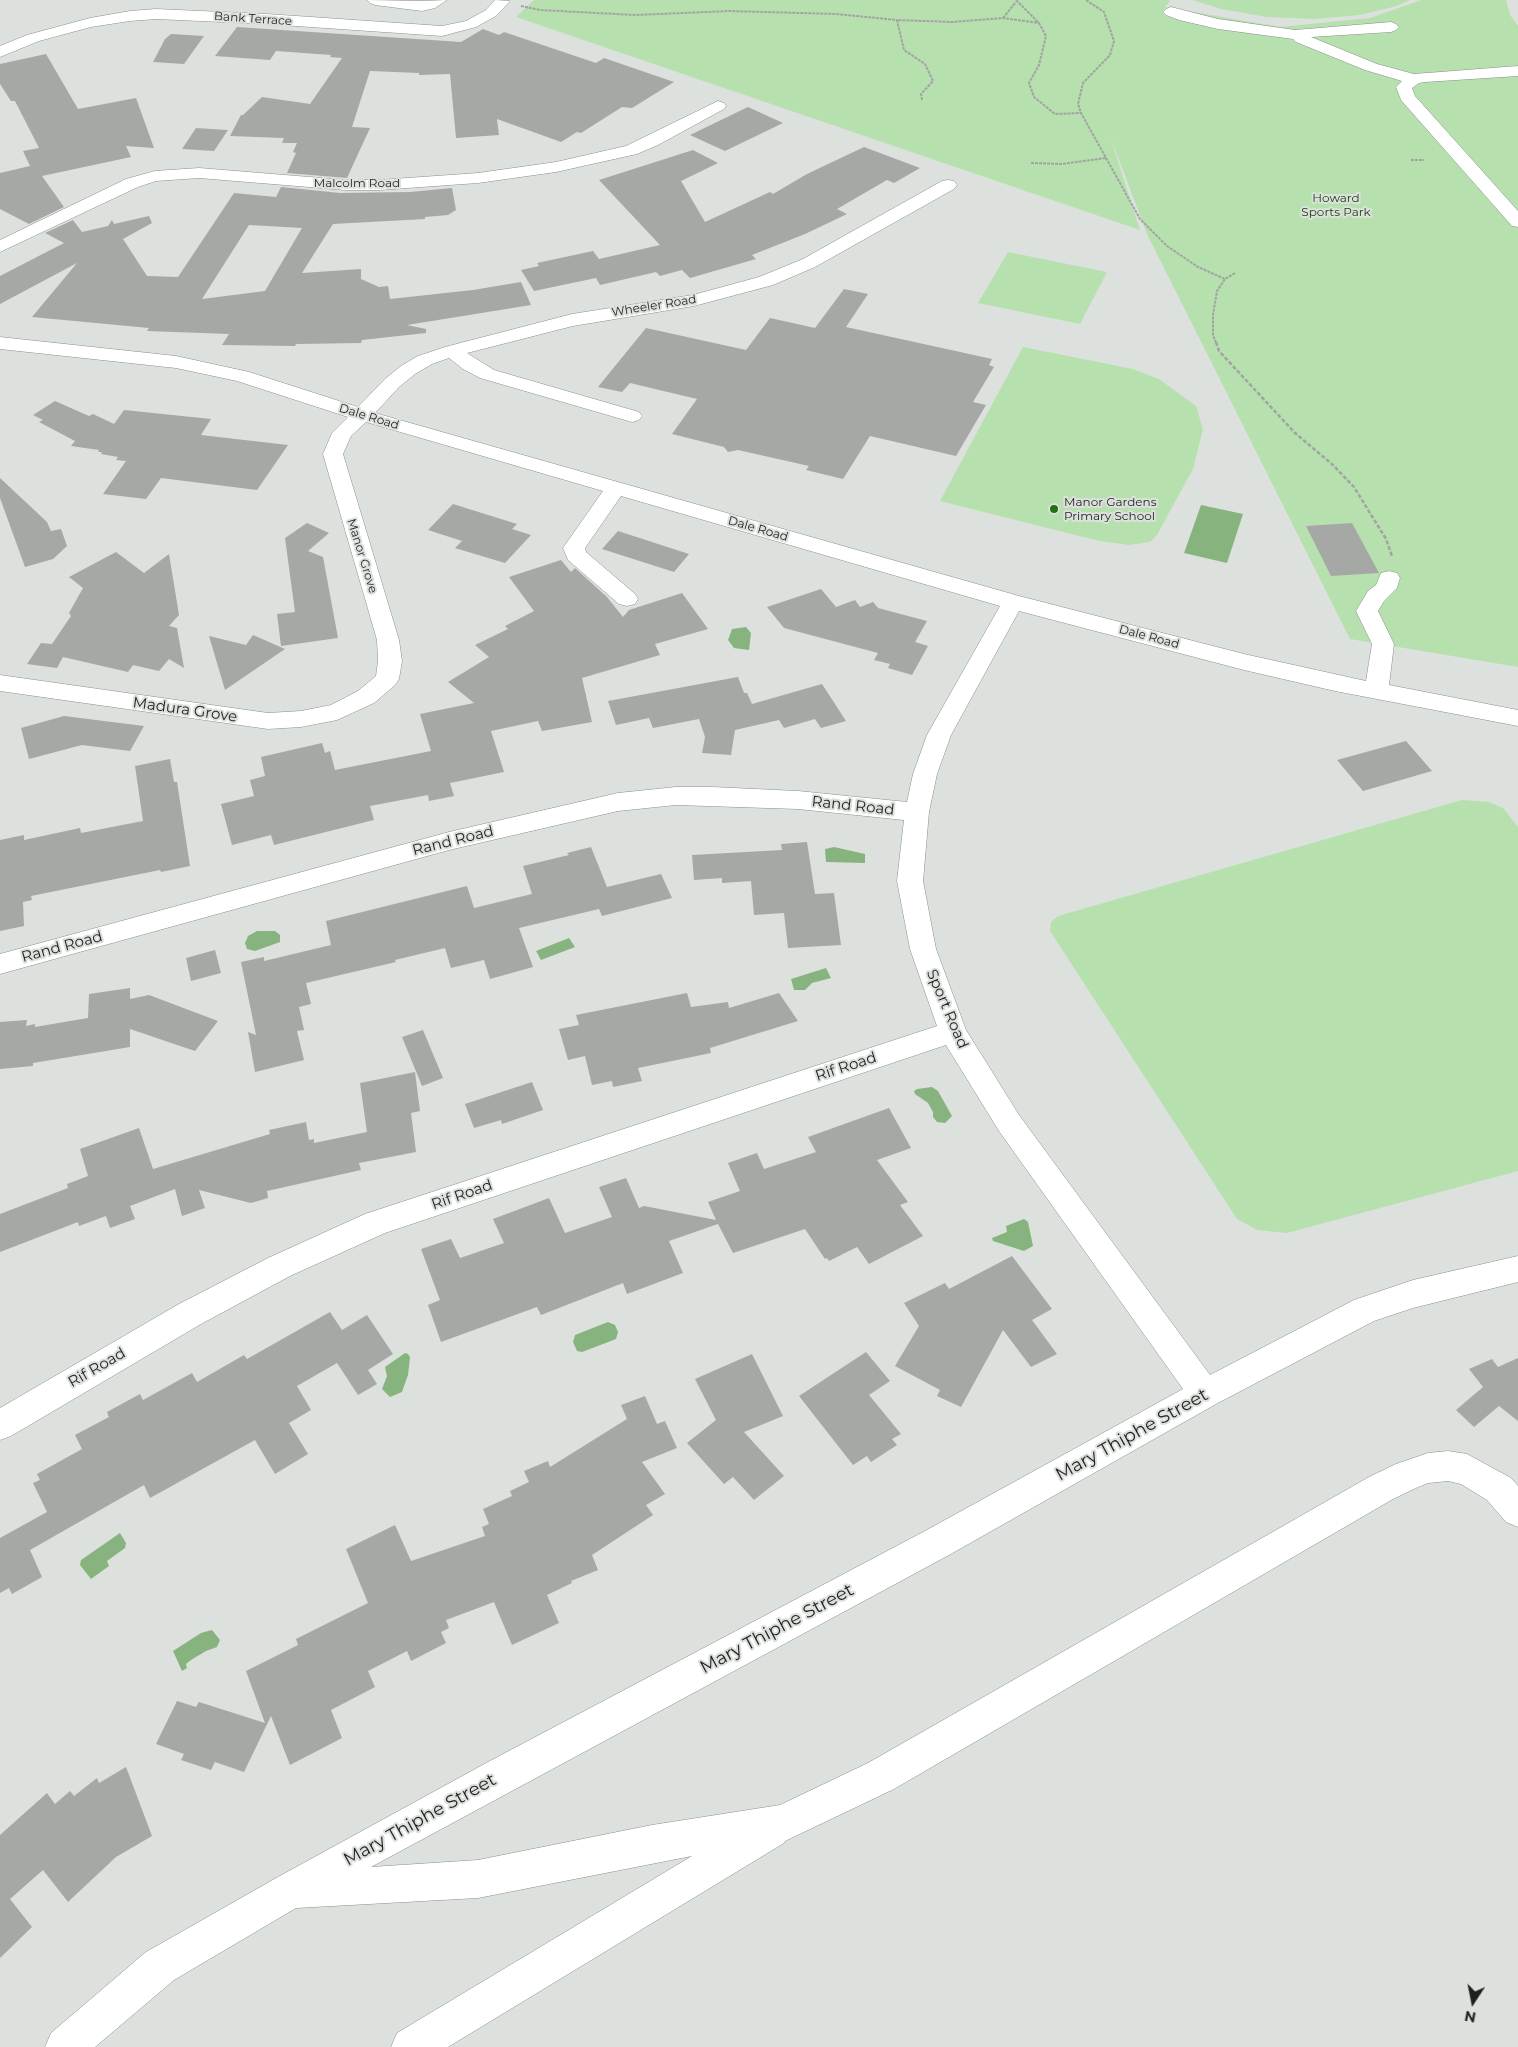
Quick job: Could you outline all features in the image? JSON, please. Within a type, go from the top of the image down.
[{"type":"street","points":[[376,0],[422,6],[430,5],[439,0]]},
{"type":"street","name":"Bank Terrace","points":[[0,52],[33,38],[90,23],[130,16],[156,14],[267,19],[442,32],[471,24],[491,13],[502,1]]},
{"type":"street","points":[[1171,12],[1184,17],[1218,24],[1298,35],[1302,33],[1391,27]]},
{"type":"street","points":[[1298,35],[1302,39],[1371,67],[1414,79],[1518,71]]},
{"type":"street","points":[[1414,79],[1404,86],[1408,97],[1518,222]]},
{"type":"street","name":"Malcolm Road","points":[[0,247],[132,183],[156,176],[199,173],[313,184],[379,185],[495,176],[566,165],[631,150],[718,106]]},
{"type":"street","name":"Wheeler Road","points":[[362,415],[392,383],[408,370],[425,360],[452,351],[572,320],[694,300],[766,281],[809,263],[948,185]]},
{"type":"street","name":"Dale Road","points":[[0,342],[176,362],[242,376],[362,415],[1013,602],[1244,662],[1376,692],[1518,718]]},
{"type":"street","points":[[452,351],[470,365],[487,374],[632,416]]},
{"type":"street","name":"Manor Grove","points":[[362,415],[342,433],[333,454],[388,640],[390,661],[387,679],[366,697]]},
{"type":"street","points":[[616,488],[574,548],[576,554],[627,600]]},
{"type":"street","points":[[1376,692],[1383,644],[1367,610],[1376,596],[1386,588],[1389,578]]},
{"type":"street","name":"Sport Road","points":[[1013,602],[939,735],[925,774],[917,812],[910,881],[922,949],[953,1032],[979,1077],[1009,1123],[1206,1394]]},
{"type":"street","name":"Madura Grove","points":[[0,683],[268,721],[301,719],[337,712],[366,697]]},
{"type":"street","name":"Rand Road","points":[[0,964],[448,841],[618,802],[676,796],[712,796],[798,800],[917,812]]},
{"type":"street","name":"Rif Road","points":[[0,1425],[206,1306],[279,1267],[376,1223],[953,1032]]},
{"type":"street","name":"Mary Thiphe Street","points":[[65,2047],[160,1966],[291,1890],[501,1775],[937,1543],[1206,1394],[1365,1310],[1413,1294],[1518,1269]]},
{"type":"street","points":[[411,2047],[783,1822],[880,1776],[1381,1488],[1428,1468],[1448,1466],[1467,1470],[1498,1489],[1518,1511]]},
{"type":"street","points":[[291,1890],[478,1879],[652,1844],[783,1822]]},
{"type":"path","points":[[1086,0],[1104,12],[1114,41],[1110,55],[1083,83],[1078,104],[1081,113],[1140,219],[1167,246],[1198,266],[1225,279]]},
{"type":"path","points":[[502,1],[540,10],[590,13],[644,15],[738,11],[836,14],[896,20],[952,22],[1003,18],[1039,23]]},
{"type":"path","points":[[1003,18],[1016,1],[1039,23],[1046,36],[1039,65],[1029,83],[1034,97],[1055,114],[1081,113]]},
{"type":"path","points":[[896,20],[904,50],[925,64],[933,81],[921,94],[922,100]]},
{"type":"path","points":[[1031,163],[1062,164],[1106,158]]},
{"type":"path","points":[[1411,160],[1424,160]]},
{"type":"path","points":[[1235,273],[1225,279],[1217,291],[1213,314],[1213,335],[1219,351],[1295,432],[1333,465],[1354,487],[1386,540],[1394,562],[1389,578]]},
{"type":"green space","name":"Howard Sports Park","points":[[534,0],[1168,0],[1170,1],[1165,7],[1280,27],[1370,18],[1421,0],[1506,0],[1510,15],[1518,26],[1518,667],[1350,639],[1147,234],[1110,136],[1140,230],[516,17]]},
{"type":"green space","points":[[1192,0],[1410,0],[1397,6],[1360,15],[1315,19],[1267,17],[1221,9]]},
{"type":"green space","points":[[1008,252],[1107,272],[1080,324],[978,303]]},
{"type":"green space","points":[[1023,347],[1133,369],[1159,379],[1196,406],[1203,429],[1193,469],[1157,535],[1150,542],[1129,545],[1099,541],[940,501]]},
{"type":"green space","points":[[1462,800],[1489,802],[1503,808],[1518,827],[1518,1171],[1287,1233],[1257,1230],[1237,1219],[1050,931],[1051,922],[1058,916]]},
{"type":"shaded area","points":[[1201,505],[1243,514],[1227,563],[1184,553]]},
{"type":"shaded area","points":[[746,627],[751,633],[749,650],[734,648],[728,640],[732,629]]},
{"type":"shaded area","points":[[834,847],[865,854],[865,863],[826,862],[825,849]]},
{"type":"shaded area","points":[[257,931],[275,931],[280,935],[280,942],[255,951],[247,949],[245,943],[248,936]]},
{"type":"shaded area","points":[[569,938],[575,947],[541,960],[536,951]]},
{"type":"shaded area","points":[[826,968],[831,978],[812,983],[805,990],[794,990],[791,979]]},
{"type":"shaded area","points":[[932,1087],[938,1091],[952,1116],[945,1123],[937,1122],[928,1103],[915,1094],[914,1091]]},
{"type":"shaded area","points":[[1024,1219],[1028,1222],[1033,1246],[1024,1251],[993,1241],[992,1238],[1007,1232],[1006,1226]]},
{"type":"shaded area","points":[[608,1322],[615,1325],[618,1332],[616,1339],[582,1352],[577,1351],[573,1342],[575,1335]]},
{"type":"shaded area","points":[[405,1353],[410,1357],[408,1375],[402,1392],[390,1397],[382,1389],[387,1376],[385,1367]]},
{"type":"shaded area","points":[[120,1533],[126,1543],[125,1548],[107,1561],[109,1566],[91,1579],[80,1565],[81,1560]]},
{"type":"shaded area","points":[[212,1630],[220,1640],[217,1647],[191,1660],[186,1664],[187,1668],[182,1671],[173,1651],[201,1633]]},
{"type":"building","points":[[237,27],[461,42],[483,29],[499,35],[504,32],[596,63],[604,58],[674,82],[632,108],[622,107],[581,133],[577,132],[561,142],[497,119],[499,135],[456,138],[450,74],[419,75],[419,73],[370,71],[352,127],[370,128],[347,178],[287,173],[296,153],[293,152],[297,143],[282,143],[284,138],[230,136],[241,115],[262,97],[310,104],[342,58],[330,57],[331,55],[276,51],[270,60],[215,56]]},
{"type":"building","points":[[171,34],[204,36],[184,64],[153,62],[165,39]]},
{"type":"building","points":[[46,54],[78,109],[136,98],[154,148],[126,146],[131,157],[42,176],[64,207],[29,224],[0,209],[0,173],[30,166],[23,151],[39,148],[15,101],[11,101],[0,84],[0,64]]},
{"type":"building","points":[[748,107],[783,123],[725,151],[690,135]]},
{"type":"building","points":[[196,128],[228,130],[214,151],[182,149]]},
{"type":"building","points":[[864,147],[920,168],[894,183],[887,180],[837,209],[847,214],[805,234],[752,255],[756,259],[690,278],[682,270],[660,276],[656,272],[600,285],[596,278],[534,291],[521,270],[539,266],[537,263],[593,251],[599,259],[660,245],[599,180],[693,150],[718,163],[681,181],[705,222],[770,192],[773,194],[807,174]]},
{"type":"building","points":[[281,187],[340,193],[410,192],[452,188],[456,210],[448,215],[425,217],[425,219],[333,224],[302,273],[361,269],[361,279],[379,287],[388,286],[390,299],[473,290],[521,282],[531,305],[407,325],[426,329],[426,333],[362,340],[361,343],[296,344],[295,346],[222,345],[229,334],[147,331],[149,328],[32,317],[77,263],[0,304],[0,276],[64,243],[45,233],[73,220],[82,232],[108,226],[112,220],[114,224],[149,216],[152,223],[123,239],[147,276],[178,277],[234,193],[276,197]],"holes":[[[249,225],[302,228],[265,291],[202,299]]]},
{"type":"building","points":[[844,289],[868,294],[846,327],[992,359],[989,365],[994,367],[973,402],[986,405],[956,456],[870,436],[843,479],[806,470],[809,466],[738,450],[728,452],[724,447],[672,434],[697,399],[630,383],[622,392],[598,387],[646,328],[746,350],[770,318],[815,328]]},
{"type":"building","points":[[55,401],[89,416],[93,414],[114,424],[124,410],[211,419],[201,435],[288,445],[257,490],[161,478],[146,499],[103,494],[126,461],[116,460],[118,457],[101,454],[102,452],[98,452],[99,450],[71,446],[75,441],[39,422],[43,420],[33,415]]},
{"type":"building","points":[[0,478],[47,522],[51,531],[61,529],[67,546],[53,559],[25,567],[0,498]]},
{"type":"building","points":[[453,504],[517,524],[512,529],[531,535],[505,563],[455,548],[462,541],[428,530]]},
{"type":"building","points":[[307,523],[329,533],[308,551],[323,557],[338,638],[281,646],[277,614],[295,612],[285,538]]},
{"type":"building","points":[[1352,523],[1379,573],[1331,576],[1306,526]]},
{"type":"building","points":[[618,531],[689,554],[674,572],[602,549]]},
{"type":"building","points":[[116,552],[144,573],[169,554],[179,615],[169,626],[177,628],[184,668],[169,659],[159,671],[133,665],[128,672],[63,657],[57,668],[27,664],[41,643],[52,644],[71,616],[69,613],[83,588],[69,577]]},
{"type":"building","points":[[561,560],[571,572],[575,568],[607,597],[623,617],[629,610],[682,593],[708,629],[655,644],[660,655],[582,678],[592,722],[542,731],[538,721],[491,731],[504,772],[450,783],[454,796],[429,801],[428,795],[370,806],[374,820],[274,845],[271,835],[232,845],[221,804],[254,796],[250,780],[265,776],[261,757],[322,743],[325,753],[330,751],[335,770],[431,751],[420,714],[474,703],[448,682],[489,657],[475,645],[508,629],[505,626],[534,611],[509,577]]},
{"type":"building","points":[[821,589],[836,607],[855,600],[860,607],[873,602],[878,608],[927,621],[915,642],[928,646],[912,675],[888,668],[890,664],[874,660],[878,653],[784,628],[767,607]]},
{"type":"building","points":[[253,635],[285,649],[225,690],[209,636],[246,645]]},
{"type":"building","points":[[738,677],[744,693],[747,693],[752,704],[822,684],[846,721],[821,728],[815,719],[784,728],[779,720],[735,730],[731,755],[702,753],[705,737],[699,719],[653,728],[649,718],[616,725],[608,701]]},
{"type":"building","points":[[64,716],[144,726],[130,751],[82,745],[29,759],[21,728]]},
{"type":"building","points":[[1406,741],[1432,771],[1363,791],[1337,760]]},
{"type":"building","points":[[170,759],[174,782],[177,782],[190,866],[161,872],[160,870],[31,896],[32,900],[23,902],[24,926],[0,931],[0,840],[24,835],[24,840],[80,828],[81,833],[143,821],[135,766]]},
{"type":"building","points":[[807,842],[815,894],[834,893],[841,945],[788,948],[784,913],[754,915],[751,881],[722,883],[722,878],[694,880],[692,855],[782,850],[781,844]]},
{"type":"building","points":[[591,847],[607,887],[661,874],[672,898],[602,916],[599,909],[519,928],[533,967],[490,979],[484,960],[451,968],[445,948],[395,960],[396,962],[306,983],[311,1004],[299,1007],[304,1030],[297,1031],[304,1060],[255,1072],[248,1032],[256,1035],[241,962],[264,957],[264,961],[331,945],[326,921],[467,886],[474,908],[532,894],[523,866],[569,855],[567,853]]},
{"type":"building","points":[[215,950],[221,973],[191,981],[186,958]]},
{"type":"building","points":[[130,988],[130,999],[149,995],[218,1021],[195,1051],[130,1029],[130,1047],[33,1063],[33,1066],[0,1069],[0,1022],[27,1020],[26,1026],[35,1024],[35,1027],[88,1018],[89,994]]},
{"type":"building","points":[[687,993],[691,1007],[728,1002],[729,1008],[779,993],[798,1021],[710,1048],[711,1053],[638,1068],[642,1081],[613,1087],[612,1081],[592,1085],[585,1056],[568,1060],[559,1029],[579,1025],[576,1015]]},
{"type":"building","points":[[423,1030],[443,1078],[422,1086],[402,1037]]},
{"type":"building","points":[[415,1072],[420,1111],[411,1113],[416,1152],[359,1163],[361,1170],[267,1191],[268,1198],[251,1203],[199,1190],[205,1208],[182,1216],[175,1189],[130,1206],[135,1219],[110,1228],[106,1216],[79,1226],[78,1222],[0,1252],[0,1214],[68,1188],[67,1184],[88,1176],[80,1149],[139,1128],[153,1169],[270,1134],[269,1130],[306,1122],[309,1140],[314,1139],[314,1143],[367,1132],[360,1083]]},
{"type":"building","points":[[532,1082],[543,1110],[502,1124],[501,1120],[474,1128],[465,1104]]},
{"type":"building","points":[[889,1108],[911,1148],[877,1160],[908,1202],[900,1205],[923,1236],[869,1264],[857,1247],[829,1261],[827,1258],[825,1259],[805,1229],[733,1253],[718,1224],[669,1241],[683,1273],[627,1294],[623,1283],[541,1315],[537,1307],[441,1342],[428,1305],[440,1300],[421,1249],[451,1239],[460,1258],[504,1243],[493,1219],[549,1198],[565,1233],[612,1217],[599,1187],[626,1178],[639,1208],[644,1206],[716,1220],[708,1202],[740,1191],[728,1163],[757,1153],[764,1169],[816,1152],[808,1137]]},
{"type":"building","points":[[1012,1256],[1052,1309],[1032,1320],[1057,1354],[1031,1367],[1003,1330],[961,1407],[937,1396],[940,1390],[895,1366],[919,1326],[904,1303],[945,1283],[949,1289]]},
{"type":"building","points":[[330,1312],[342,1330],[367,1315],[393,1354],[368,1370],[377,1384],[358,1395],[337,1363],[297,1386],[311,1410],[289,1423],[308,1454],[275,1474],[255,1440],[150,1498],[144,1485],[30,1550],[42,1577],[12,1594],[9,1588],[0,1593],[0,1538],[47,1512],[33,1483],[40,1480],[37,1474],[82,1449],[75,1435],[109,1417],[107,1412],[140,1394],[143,1400],[192,1373],[197,1382],[244,1355],[247,1359]]},
{"type":"building","points":[[866,1352],[890,1381],[869,1395],[901,1434],[892,1439],[897,1445],[871,1462],[867,1456],[853,1465],[799,1396]]},
{"type":"building","points":[[752,1354],[783,1416],[744,1432],[784,1476],[754,1500],[733,1477],[724,1484],[687,1443],[716,1420],[695,1379]]},
{"type":"building","points":[[1518,1358],[1518,1421],[1499,1406],[1474,1427],[1456,1410],[1483,1387],[1469,1369],[1492,1359],[1498,1367]]},
{"type":"building","points":[[645,1396],[657,1424],[665,1421],[677,1448],[642,1462],[665,1494],[646,1505],[653,1515],[592,1555],[598,1570],[571,1581],[572,1583],[547,1595],[559,1623],[512,1645],[494,1602],[446,1620],[449,1628],[441,1632],[446,1643],[411,1661],[407,1651],[368,1671],[375,1687],[331,1710],[342,1738],[290,1765],[271,1716],[244,1772],[215,1762],[211,1770],[181,1760],[184,1754],[156,1744],[177,1701],[196,1707],[199,1702],[265,1723],[246,1671],[298,1645],[296,1639],[368,1603],[346,1549],[395,1525],[411,1561],[485,1536],[482,1527],[489,1524],[483,1509],[512,1496],[510,1491],[529,1482],[524,1471],[548,1461],[550,1467],[627,1419],[621,1405]]},
{"type":"building","points":[[126,1767],[152,1836],[116,1857],[68,1902],[43,1870],[10,1899],[32,1927],[0,1958],[0,1835],[47,1793],[55,1804],[70,1791],[74,1796],[97,1778],[99,1783]]},
{"type":"place","name":"Manor Gardens Primary School","points":[[1054,509]]}]
